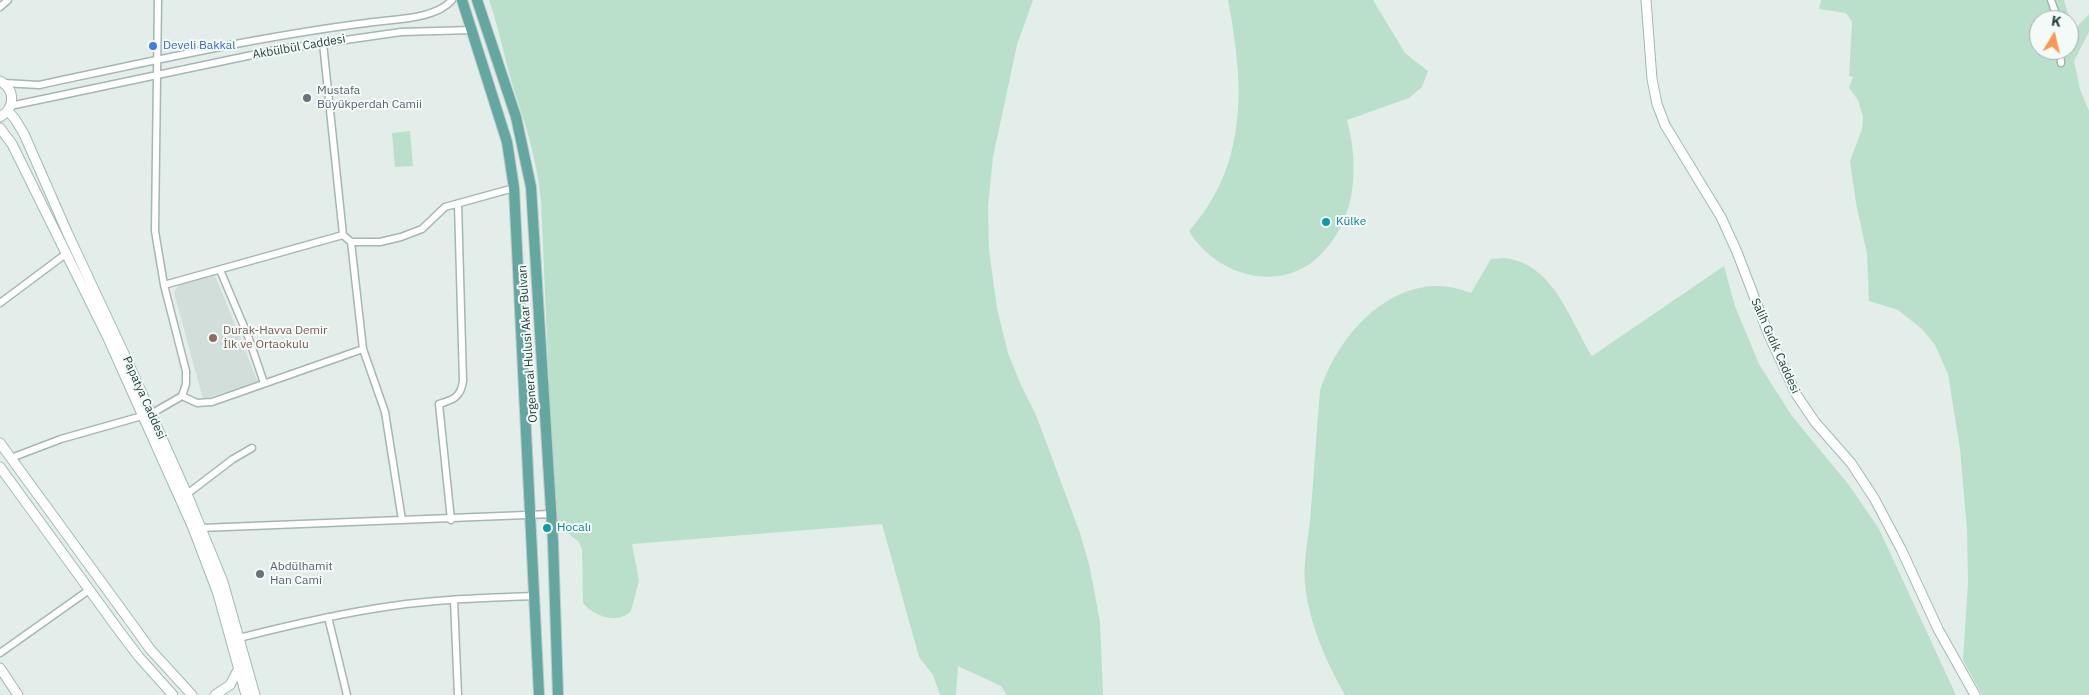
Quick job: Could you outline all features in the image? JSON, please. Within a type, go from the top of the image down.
[{"type":"main road","name":"Orgeneral Hulusi Akar Bulvarı","points":[[462,0],[507,142],[514,188],[539,695]]},
{"type":"main road","name":"Orgeneral Hulusi Akar Bulvarı","points":[[478,0],[516,117],[531,186],[551,514],[558,695]]},
{"type":"street","points":[[0,7],[4,6],[8,0]]},
{"type":"street","points":[[11,458],[61,439],[147,415],[182,396],[186,384],[186,371],[164,285],[157,248],[155,215],[158,0]]},
{"type":"street","name":"Akbülbül Caddesi","points":[[2,82],[39,85],[265,38],[419,16],[447,6],[452,0]]},
{"type":"street","name":"Salih Gıdık Caddesi","points":[[1646,0],[1652,79],[1657,104],[1665,125],[1721,217],[1737,252],[1768,333],[1796,394],[1815,422],[1851,463],[1874,498],[1901,549],[1938,628],[1975,695]]},
{"type":"street","name":"Akbülbül Caddesi","points":[[9,109],[157,74],[276,50],[422,30],[472,30]]},
{"type":"street","points":[[323,43],[343,235],[351,242],[380,242],[401,237],[422,229],[445,207],[514,188]]},
{"type":"street","points":[[0,117],[9,109],[10,91],[2,82]]},
{"type":"street","name":"Papatya Caddesi","points":[[9,109],[24,134],[183,496],[218,594],[240,667],[246,695]]},
{"type":"street","name":"Papatya Caddesi","points":[[0,128],[12,144],[147,415]]},
{"type":"street","points":[[451,520],[439,404],[456,399],[461,392],[463,381],[458,204]]},
{"type":"street","points":[[164,285],[343,235]]},
{"type":"street","points":[[351,242],[363,349],[385,412],[402,520]]},
{"type":"street","points":[[0,303],[67,253]]},
{"type":"street","points":[[220,270],[248,336],[264,383]]},
{"type":"street","points":[[182,396],[192,402],[207,403],[363,349]]},
{"type":"street","points":[[0,443],[144,640],[192,695]]},
{"type":"street","points":[[183,496],[233,459],[252,448]]},
{"type":"street","points":[[0,467],[139,657],[173,695]]},
{"type":"street","name":"Papatya Caddesi","points":[[183,496],[201,528],[223,582],[255,695]]},
{"type":"street","points":[[201,528],[402,520],[451,520],[551,514]]},
{"type":"street","points":[[0,653],[89,590]]},
{"type":"street","points":[[239,638],[328,617],[392,606],[454,600],[534,596]]},
{"type":"street","points":[[454,600],[458,695]]},
{"type":"street","points":[[328,617],[347,695]]},
{"type":"street","points":[[215,695],[230,685],[240,667]]},
{"type":"street","points":[[0,668],[17,695]]},
{"type":"shaded area","name":"Durak-Havva Demir İlk ve Ortaokulu","points":[[215,275],[258,382],[203,399],[174,293],[178,285]]},
{"type":"green space","points":[[489,0],[1033,0],[1017,45],[993,157],[988,207],[989,250],[997,308],[1008,353],[1036,415],[1080,533],[1090,568],[1100,622],[1103,695],[1007,695],[1001,686],[958,666],[956,695],[940,695],[933,675],[919,657],[882,524],[632,544],[639,581],[631,611],[619,617],[606,617],[593,612],[583,603],[582,550],[579,542],[555,523],[539,187],[528,135]]},
{"type":"green space","points":[[1228,0],[1373,0],[1405,53],[1428,71],[1422,87],[1409,98],[1347,120],[1351,137],[1354,171],[1349,205],[1344,221],[1336,236],[1325,250],[1309,264],[1291,273],[1272,277],[1234,270],[1217,260],[1201,247],[1189,231],[1209,205],[1223,178],[1232,150],[1237,122],[1239,92],[1237,62]]},
{"type":"green space","points":[[1821,0],[2064,0],[2067,10],[2029,10],[2029,60],[2075,60],[2080,89],[2089,111],[2089,695],[1982,695],[1963,660],[1968,583],[1967,530],[1960,449],[1948,374],[1935,345],[1922,329],[1898,310],[1869,301],[1867,254],[1856,203],[1850,161],[1862,129],[1863,117],[1858,100],[1849,88],[1853,77],[1849,76],[1852,22],[1846,13],[1819,9]]},
{"type":"green space","points":[[2089,14],[2089,32],[2079,51],[2079,25]]},
{"type":"green space","points":[[410,131],[413,166],[395,167],[392,133]]},
{"type":"green space","points":[[1505,258],[1522,262],[1548,282],[1567,310],[1592,356],[1724,266],[1735,306],[1759,364],[1792,416],[1849,485],[1879,529],[1956,695],[1345,695],[1319,642],[1310,613],[1305,584],[1305,560],[1320,391],[1329,368],[1342,346],[1358,326],[1377,308],[1398,295],[1421,288],[1445,286],[1471,293],[1491,259]]},
{"type":"place","name":"Develi Bakkal","points":[[153,46]]},
{"type":"place","name":"Mustafa Büyükperdah Camii","points":[[307,98]]},
{"type":"place","name":"Külke","points":[[1326,222]]},
{"type":"place","name":"Durak-Havva Demir İlk ve Ortaokulu","points":[[213,338]]},
{"type":"place","name":"Hocalı","points":[[547,528]]},
{"type":"place","name":"Abdülhamit Han Cami","points":[[260,574]]}]
